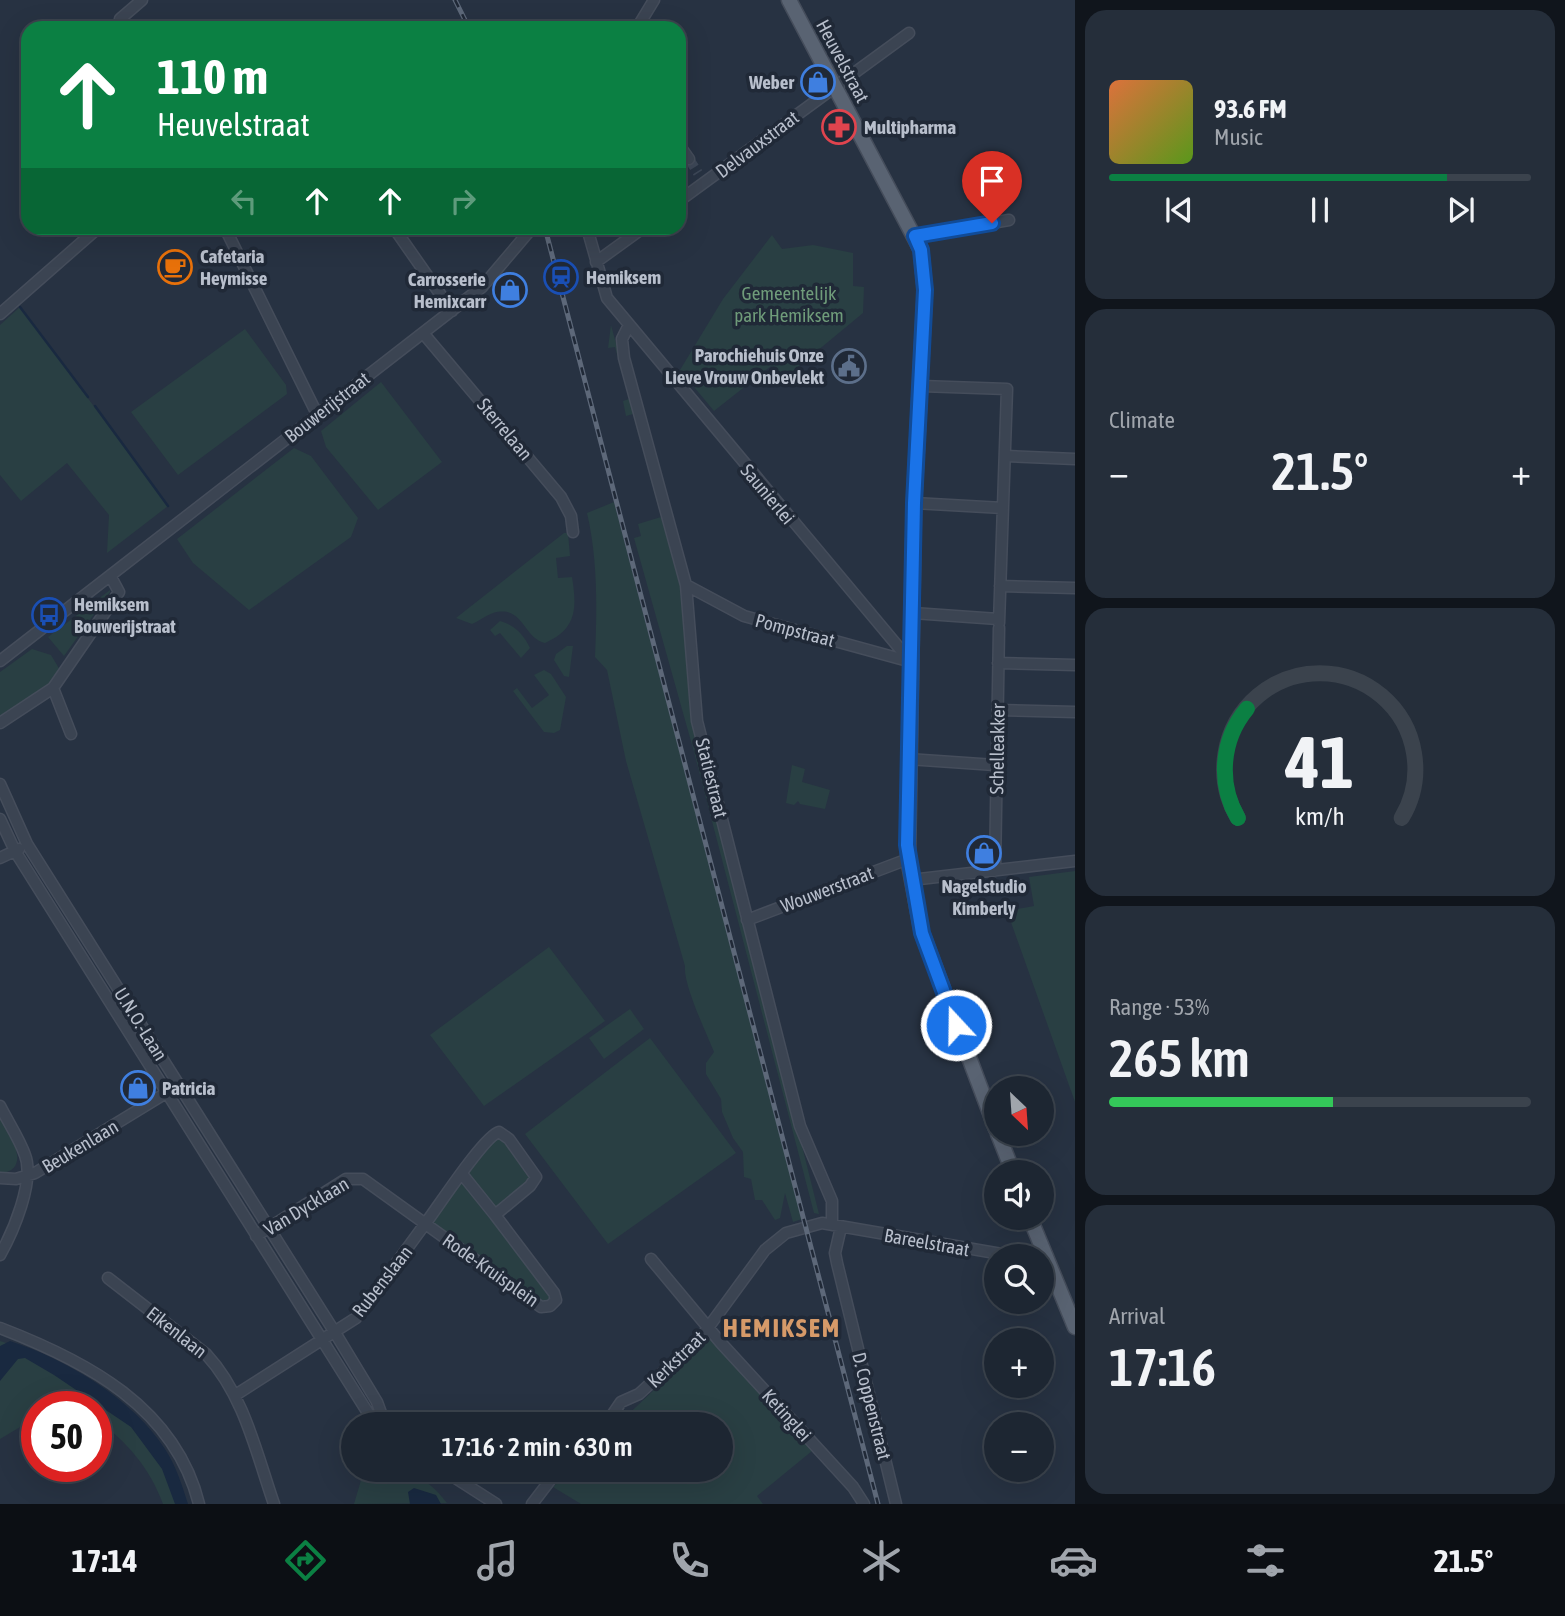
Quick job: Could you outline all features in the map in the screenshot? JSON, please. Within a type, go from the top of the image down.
[{"type":"main road","name":"Heuvelstraat","points":[[789,0],[921,250],[925,290],[914,503],[908,859],[922,933],[984,1097]]},
{"type":"main road","points":[[1054,1282],[1075,1327]]},
{"type":"street","points":[[124,21],[142,0]]},
{"type":"street","points":[[641,21],[654,0]]},
{"type":"street","name":"Delvauxstraat","points":[[686,194],[702,178],[835,88],[909,33]]},
{"type":"street","points":[[686,155],[689,159]]},
{"type":"street","points":[[915,236],[1009,220]]},
{"type":"street","points":[[0,314],[90,235]]},
{"type":"street","points":[[228,235],[317,414]]},
{"type":"street","points":[[399,235],[452,311]]},
{"type":"street","name":"Bouwerijstraat","points":[[0,661],[452,311],[495,274],[526,235]]},
{"type":"street","name":"Saunierlei","points":[[589,235],[607,298],[911,662]]},
{"type":"street","points":[[596,262],[633,235]]},
{"type":"street","name":"Statiestraat","points":[[629,324],[622,339],[624,358],[686,585],[698,721],[800,1126],[832,1201],[836,1226]]},
{"type":"street","name":"Sterrelaan","points":[[423,333],[561,497],[571,516],[573,532]]},
{"type":"street","name":"Schelleakker","points":[[921,386],[1007,389],[995,765],[995,871]]},
{"type":"street","points":[[1005,456],[1075,459]]},
{"type":"street","points":[[914,503],[1003,508]]},
{"type":"street","points":[[0,723],[53,688],[119,592],[111,577]]},
{"type":"street","name":"Pompstraat","points":[[686,585],[744,616],[911,662]]},
{"type":"street","points":[[1000,586],[1075,588]]},
{"type":"street","points":[[913,613],[999,623]]},
{"type":"street","points":[[998,663],[1075,665]]},
{"type":"street","points":[[53,688],[71,734]]},
{"type":"street","points":[[998,710],[1075,712]]},
{"type":"street","points":[[908,759],[995,765]]},
{"type":"street","name":"U.N.O.-Laan","points":[[0,784],[27,844],[334,1331],[381,1412]]},
{"type":"street","name":"U.N.O.-Laan","points":[[0,819],[15,851],[368,1412]]},
{"type":"street","points":[[0,858],[27,844]]},
{"type":"street","name":"Wouwerstraat","points":[[747,920],[908,859]]},
{"type":"street","points":[[911,880],[1075,861]]},
{"type":"street","name":"Beukenlaan","points":[[27,1176],[179,1085]]},
{"type":"street","points":[[0,1106],[26,1156],[27,1176],[11,1235],[0,1255]]},
{"type":"street","name":"Rode-Kruisplein","points":[[462,1174],[554,1293],[555,1300],[550,1306],[541,1307],[425,1224],[462,1174],[492,1134],[499,1132],[509,1139],[536,1177],[530,1186],[495,1215]]},
{"type":"street","points":[[0,1178],[27,1176]]},
{"type":"street","name":"Van Dycklaan","points":[[256,1236],[352,1177],[363,1179],[425,1224]]},
{"type":"street","name":"Rubenslaan","points":[[334,1331],[356,1318],[425,1224]]},
{"type":"street","name":"Kerkstraat","points":[[614,1412],[621,1402],[639,1394],[709,1328],[773,1241],[806,1226],[836,1226]]},
{"type":"street","name":"Bareelstraat","points":[[836,1226],[984,1251]]},
{"type":"street","name":"D. Coppenstraat","points":[[836,1226],[836,1263],[897,1504]]},
{"type":"street","name":"Ketinglei","points":[[651,1259],[709,1328],[853,1487],[864,1504]]},
{"type":"street","name":"Eikenlaan","points":[[108,1278],[206,1353],[237,1394],[274,1504]]},
{"type":"street","points":[[0,1328],[59,1351],[106,1379],[146,1410],[172,1440],[187,1468],[199,1504]]},
{"type":"street","points":[[237,1394],[334,1331]]},
{"type":"street","points":[[462,1482],[496,1504]]},
{"type":"street","points":[[532,1504],[549,1482]]},
{"type":"green space","name":"Gemeentelijk park Hemiksem","points":[[772,235],[782,249],[813,245],[853,253],[853,286],[864,287],[863,313],[782,380],[771,366],[714,411],[680,370],[723,299]]},
{"type":"green space","points":[[20,307],[168,506],[107,553],[109,515],[67,463],[21,501],[0,475],[0,325]]},
{"type":"green space","points":[[611,325],[681,584],[695,718],[819,1214],[814,1213],[694,752],[634,538],[641,536],[638,524],[661,517],[633,414],[626,416],[623,401],[629,399],[615,347],[608,348]]},
{"type":"green space","points":[[245,329],[286,385],[287,394],[178,475],[131,412]]},
{"type":"green space","points":[[381,382],[442,462],[378,510],[326,447],[321,431]]},
{"type":"green space","points":[[294,448],[311,456],[358,518],[351,537],[249,610],[193,563],[177,539]]},
{"type":"green space","points":[[614,502],[802,1219],[793,1222],[785,1193],[780,1218],[775,1220],[762,1200],[755,1200],[751,1179],[744,1177],[743,1152],[733,1138],[722,1112],[721,1099],[706,1074],[706,1063],[714,1052],[685,974],[685,966],[626,761],[607,670],[595,657],[595,567],[587,513]]},
{"type":"green space","points":[[564,533],[568,533],[570,556],[556,558],[558,578],[572,577],[574,608],[569,624],[556,637],[545,643],[538,640],[511,613],[493,613],[472,624],[456,618]]},
{"type":"green space","points":[[110,592],[64,656],[48,637]]},
{"type":"green space","points":[[500,621],[515,628],[528,643],[530,648],[521,658],[500,633],[495,636],[490,630]]},
{"type":"green space","points":[[567,646],[573,646],[569,677],[564,676],[554,660],[556,654]]},
{"type":"green space","points":[[32,649],[51,655],[60,670],[45,689],[0,721],[0,672]]},
{"type":"green space","points":[[544,670],[551,674],[566,697],[560,730],[554,733],[544,732],[513,691],[517,688],[532,708],[549,695],[534,675]]},
{"type":"green space","points":[[792,765],[805,769],[802,782],[830,790],[825,809],[800,804],[798,801],[794,805],[786,803]]},
{"type":"green space","points":[[1075,871],[1075,1102],[1007,911],[1034,906],[1029,877]]},
{"type":"green space","points":[[549,947],[605,1021],[484,1106],[430,1035]]},
{"type":"green space","points":[[630,1009],[644,1029],[604,1059],[589,1038]]},
{"type":"green space","points":[[650,1038],[736,1153],[608,1244],[525,1134]]},
{"type":"green space","points":[[0,1116],[13,1141],[17,1158],[16,1165],[10,1171],[0,1174]]},
{"type":"green space","points":[[499,1132],[536,1177],[496,1215],[554,1292],[545,1307],[425,1224]]},
{"type":"green space","points":[[709,1338],[812,1451],[757,1496],[763,1504],[581,1504],[553,1487],[558,1482],[733,1482],[733,1412],[631,1412]]},
{"type":"green space","points":[[0,1341],[28,1350],[90,1391],[21,1391],[21,1427],[0,1439]]},
{"type":"green space","points":[[112,1406],[145,1428],[187,1504],[163,1504],[144,1467],[112,1432]]},
{"type":"green space","points":[[360,1482],[426,1482],[447,1503],[354,1504]]},
{"type":"water","points":[[10,1341],[53,1358],[107,1391],[78,1391],[25,1358],[18,1359],[0,1381],[0,1346]]},
{"type":"water","points":[[112,1394],[135,1414],[165,1449],[188,1504],[175,1504],[162,1469],[131,1427],[112,1414]]},
{"type":"water","points":[[414,1488],[436,1495],[441,1504],[410,1504],[408,1492]]},
{"type":"waterway","points":[[20,307],[88,397]]},
{"type":"waterway","points":[[95,406],[168,506]]},
{"type":"tunnel","points":[[689,159],[698,173]]},
{"type":"railway","points":[[455,0],[466,21]]},
{"type":"railway","points":[[547,235],[878,1504]]},
{"type":"place","name":"Weber","points":[[818,82]]},
{"type":"place","name":"Multipharma","points":[[839,127]]},
{"type":"place","name":"Cafetaria Heymisse","points":[[175,267]]},
{"type":"place","name":"Hemiksem","points":[[561,277]]},
{"type":"place","name":"Carrosserie Hemixcarr","points":[[510,290]]},
{"type":"place","name":"Parochiehuis Onze Lieve Vrouw Onbevlekt","points":[[849,366]]},
{"type":"place","name":"Hemiksem Bouwerijstraat","points":[[49,615]]},
{"type":"place","name":"Nagelstudio Kimberly","points":[[984,853]]},
{"type":"place","name":"Patricia","points":[[138,1088]]},
{"type":"district","name":"HEMIKSEM","points":[[782,1328]]},
{"type":"route","points":[[956,1025],[922,933],[911,880],[906,831],[914,503],[925,290],[921,250],[915,236],[992,223]]}]
